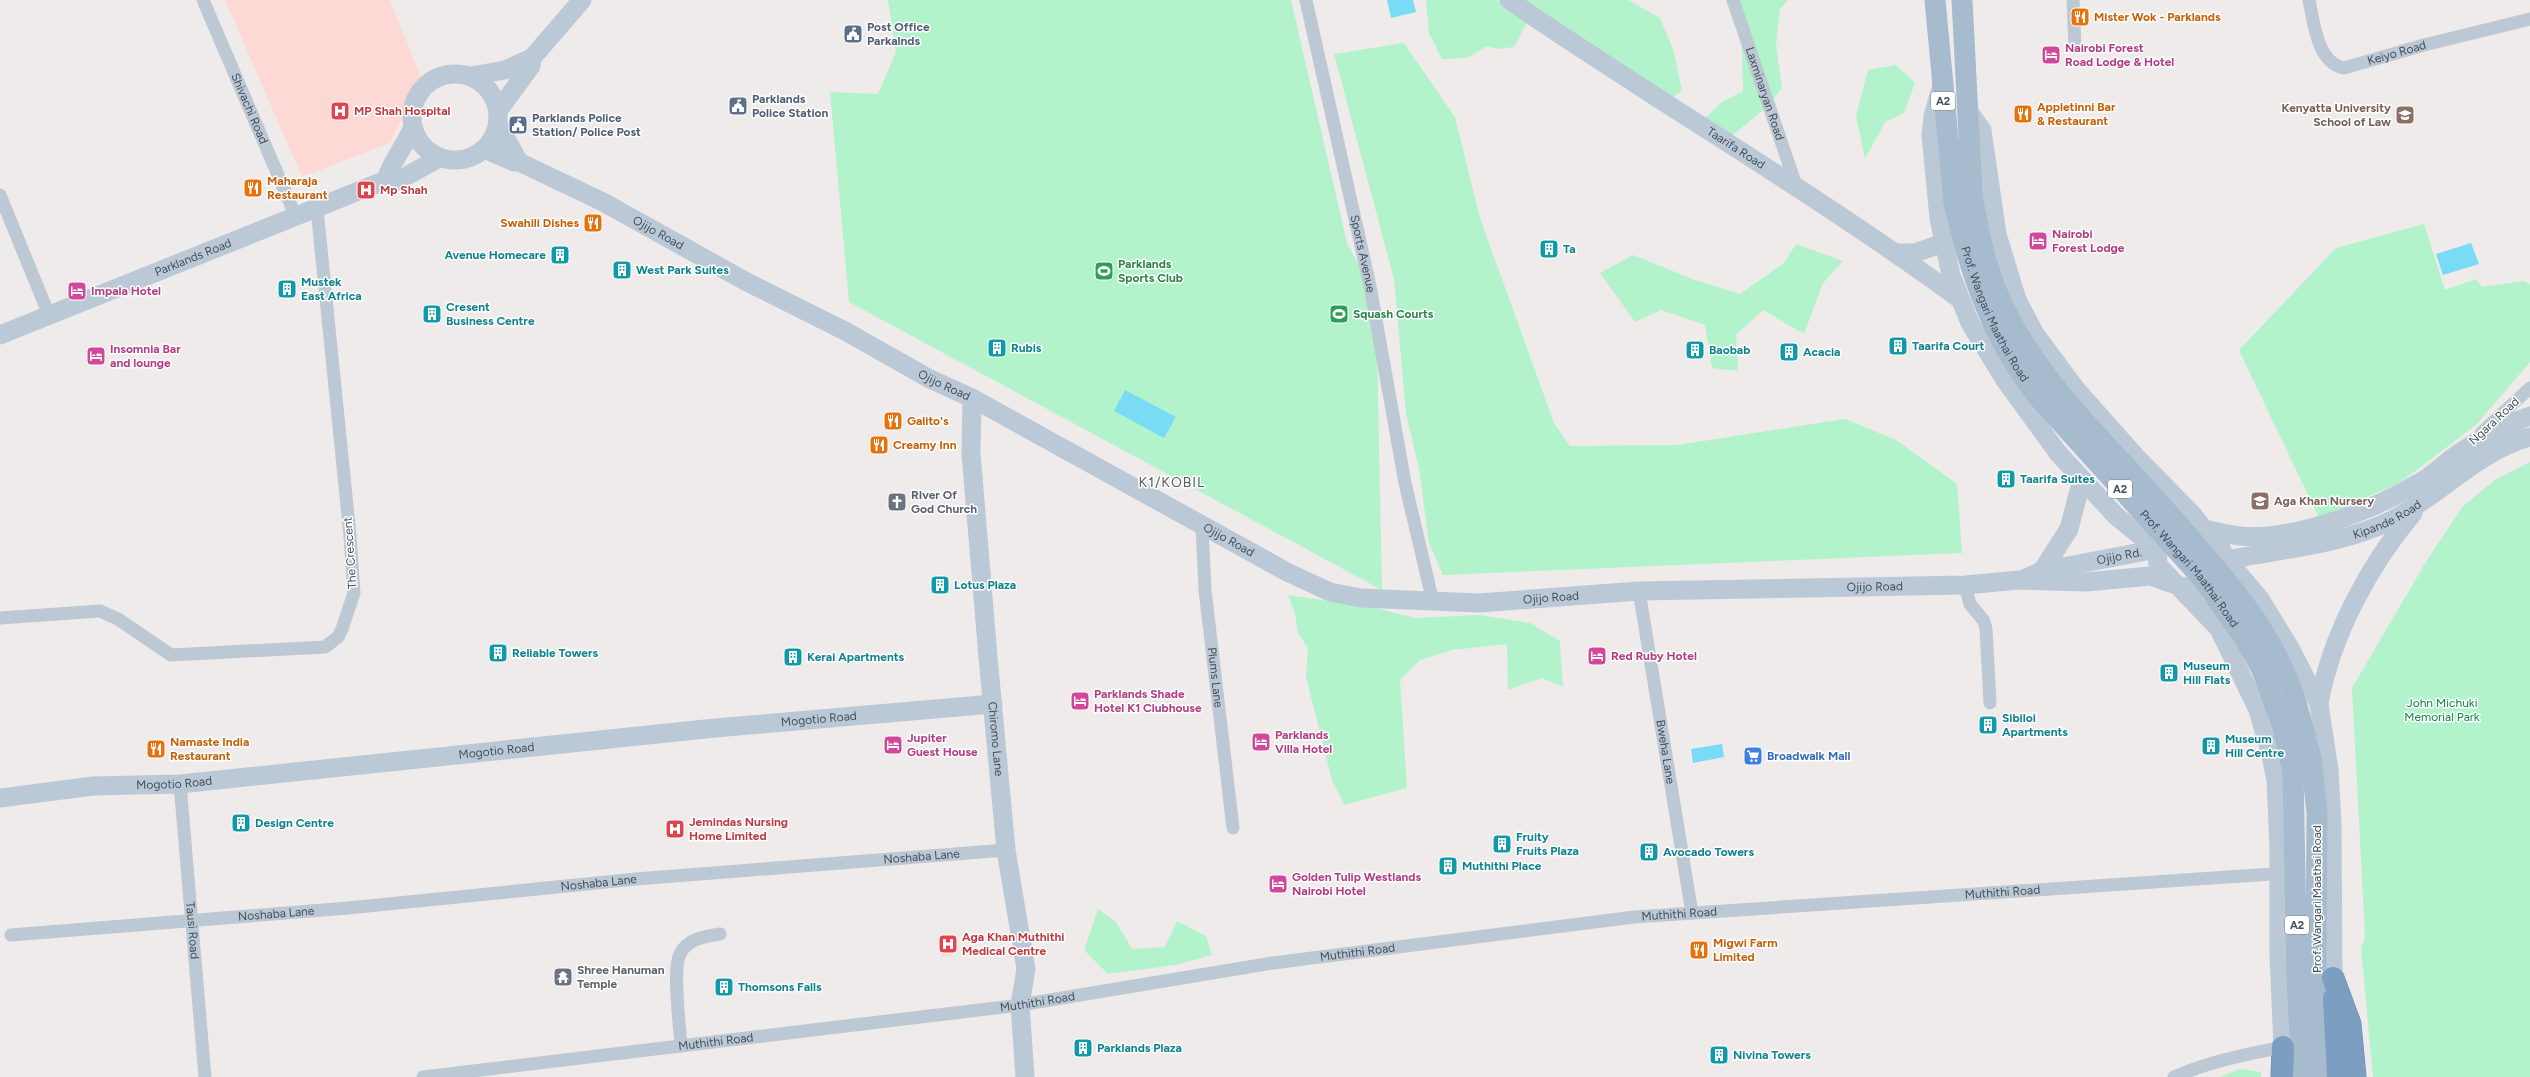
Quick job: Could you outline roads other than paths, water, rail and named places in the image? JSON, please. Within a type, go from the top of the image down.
[{"type":"highway","points":[[2333,978],[2338,1077]]},
{"type":"highway","points":[[2333,978],[2350,1024],[2355,1077]]},
{"type":"highway","points":[[2282,1077],[2283,1047]]},
{"type":"main road","points":[[532,58],[531,66],[498,118],[493,138],[484,150],[470,158],[455,161],[439,158],[427,150],[418,140],[413,127],[412,114],[415,101],[422,89],[432,81],[444,75],[458,74],[470,76],[505,70],[532,58],[582,0]]},
{"type":"main road","name":"Taarifa Road","points":[[1509,0],[1599,61],[1896,253],[1961,300]]},
{"type":"main road","name":"Prof. Wangari Maathai Road","points":[[1935,0],[1942,85],[1963,198],[1972,274],[1988,316],[2024,380],[2218,598],[2245,639],[2262,670],[2282,727],[2293,772],[2288,873],[2279,956],[2283,1047]]},
{"type":"main road","name":"Prof. Wangari Maathai Road","points":[[1962,0],[1966,108],[1963,198],[1977,227],[1988,266],[2004,308],[2023,344],[2071,408],[2194,543],[2246,607],[2284,671],[2298,708],[2311,758],[2317,812],[2316,964],[2321,1077]]},
{"type":"main road","points":[[470,76],[484,84],[494,96],[498,118],[519,162]]},
{"type":"main road","name":"Prof. Wangari Maathai Road","points":[[1942,85],[1933,116],[1932,135],[1943,243],[1951,275],[1970,323],[2005,380],[2058,452],[2116,516],[2158,549]]},
{"type":"main road","name":"Prof. Wangari Maathai Road","points":[[1966,108],[1983,134],[1997,234],[2017,300],[2035,334],[2074,388],[2138,459],[2193,515],[2203,528]]},
{"type":"main road","points":[[386,180],[387,172],[405,145],[413,127]]},
{"type":"main road","name":"Ojijo Road","points":[[484,150],[514,162],[519,162],[603,202],[745,281],[845,331],[930,380],[972,398],[1287,572],[1330,592],[1361,598],[1479,603],[1639,591],[1965,585],[2019,580]]},
{"type":"main road","name":"Parklands Road","points":[[0,335],[386,180],[394,183],[439,158]]},
{"type":"main road","points":[[1896,253],[1916,253],[1943,243]]},
{"type":"main road","name":"Chiromo Lane","points":[[972,398],[971,452],[1006,850],[1026,969],[1020,1004],[1025,1077]]},
{"type":"main road","points":[[2458,454],[2506,424],[2530,416]]},
{"type":"main road","name":"Kipande Road","points":[[2226,560],[2358,533],[2391,520],[2422,503],[2487,457],[2530,437]]},
{"type":"main road","name":"Ojijo Rd.","points":[[2019,580],[2042,571],[2158,549],[2160,535],[2172,525],[2188,524],[2240,536],[2281,534],[2341,520],[2379,504],[2425,479],[2458,454]]},
{"type":"main road","points":[[2042,571],[2069,529],[2082,479]]},
{"type":"main road","points":[[2319,704],[2328,662],[2347,614],[2395,534],[2422,503]]},
{"type":"main road","points":[[2203,528],[2215,537],[2226,560]]},
{"type":"main road","points":[[2158,549],[2158,565],[2179,586]]},
{"type":"main road","name":"Prof. Wangari Maathai Road","points":[[2226,560],[2260,599],[2290,648],[2319,704],[2329,770],[2332,822],[2333,978]]},
{"type":"main road","name":"Ojijo Rd.","points":[[2019,580],[2086,582],[2150,576],[2179,586],[2199,589],[2215,581],[2223,572],[2226,560]]},
{"type":"main road","name":"Prof. Wangari Maathai Road","points":[[2179,586],[2219,629],[2258,710],[2276,780],[2288,873],[2297,980],[2302,1077]]},
{"type":"main road","name":"Mogotio Road","points":[[0,798],[93,786],[180,784],[715,728],[993,704]]},
{"type":"main road","points":[[2316,902],[2325,894],[2327,830],[2332,822]]},
{"type":"street","name":"Shivachi Road","points":[[203,0],[296,217]]},
{"type":"street","name":"Sports Avenue","points":[[1306,0],[1370,286],[1405,483],[1433,602]]},
{"type":"street","name":"Laxminaryan Road","points":[[1733,0],[1797,188]]},
{"type":"street","points":[[2073,0],[2075,47]]},
{"type":"street","name":"Keiyo Road","points":[[2309,0],[2325,57],[2334,66],[2344,68],[2424,45],[2530,19]]},
{"type":"street","points":[[0,195],[49,315]]},
{"type":"street","name":"The Crescent","points":[[0,618],[100,611],[118,619],[171,655],[325,647],[338,637],[352,604],[354,593],[350,536],[317,209]]},
{"type":"street","name":"Ngara Road","points":[[2458,454],[2530,388]]},
{"type":"street","name":"Plums Lane","points":[[1202,526],[1205,590],[1233,828]]},
{"type":"street","points":[[1965,585],[1970,604],[1984,621],[1986,629],[1990,703]]},
{"type":"street","name":"Bweha Lane","points":[[1639,591],[1692,913]]},
{"type":"street","name":"Tausi Road","points":[[180,784],[190,922],[206,1077]]},
{"type":"street","name":"Noshaba Lane","points":[[11,935],[190,922],[348,908],[636,879],[1006,850]]},
{"type":"street","name":"Muthithi Road","points":[[423,1077],[1020,1004],[1198,974],[1355,952],[1634,917],[2288,873]]},
{"type":"street","points":[[681,1046],[677,968],[680,954],[692,942],[700,937],[720,934]]},
{"type":"street","points":[[2174,1077],[2219,1060],[2283,1047]]},
{"type":"water","points":[[1387,0],[1413,0],[1416,12],[1391,18]]},
{"type":"water","points":[[2471,243],[2479,264],[2443,275],[2436,254]]},
{"type":"water","points":[[1125,390],[1176,417],[1164,438],[1114,411]]},
{"type":"water","points":[[1722,744],[1724,757],[1693,763],[1691,749]]},
{"type":"place","name":"Mister Wok - Parklands","points":[[2080,17]]},
{"type":"place","name":"Post Office Parkalnds","points":[[853,34]]},
{"type":"place","name":"Nairobi Forest Road Lodge & Hotel","points":[[2051,55]]},
{"type":"place","name":"Parklands Police Station","points":[[738,106]]},
{"type":"place","name":"MP Shah Hospital","points":[[340,111]]},
{"type":"place","name":"Appletinni Bar & Restaurant","points":[[2023,114]]},
{"type":"place","name":"Kenyatta University School of Law","points":[[2405,115]]},
{"type":"place","name":"Parklands Police Station/ Police Post","points":[[518,125]]},
{"type":"place","name":"Maharaja Restaurant","points":[[253,188]]},
{"type":"place","name":"Mp Shah","points":[[366,190]]},
{"type":"place","name":"Swahili Dishes","points":[[593,223]]},
{"type":"place","name":"Nairobi Forest Lodge","points":[[2038,241]]},
{"type":"place","name":"Ta","points":[[1549,249]]},
{"type":"place","name":"Avenue Homecare","points":[[560,255]]},
{"type":"place","name":"West Park Suites","points":[[622,270]]},
{"type":"place","name":"Parklands Sports Club","points":[[1104,271]]},
{"type":"place","name":"Mustek East Africa","points":[[287,289]]},
{"type":"place","name":"Impala Hotel","points":[[77,291]]},
{"type":"place","name":"Cresent Business Centre","points":[[432,314]]},
{"type":"place","name":"Squash Courts","points":[[1339,314]]},
{"type":"place","name":"Taarifa Court","points":[[1898,346]]},
{"type":"place","name":"Rubis","points":[[997,348]]},
{"type":"place","name":"Baobab","points":[[1695,350]]},
{"type":"place","name":"Acacia","points":[[1789,352]]},
{"type":"place","name":"Insomnia Bar and lounge","points":[[96,356]]},
{"type":"place","name":"Galito's","points":[[893,421]]},
{"type":"place","name":"Creamy Inn","points":[[879,445]]},
{"type":"place","name":"Taarifa Suites","points":[[2006,479]]},
{"type":"place","name":"Aga Khan Nursery","points":[[2260,501]]},
{"type":"place","name":"RIver Of God Church","points":[[897,502]]},
{"type":"place","name":"Lotus Plaza","points":[[940,585]]},
{"type":"place","name":"Reliable Towers","points":[[498,653]]},
{"type":"place","name":"Red Ruby Hotel","points":[[1597,656]]},
{"type":"place","name":"Kerai Apartments","points":[[793,657]]},
{"type":"place","name":"Museum Hill Flats","points":[[2169,673]]},
{"type":"place","name":"Parklands Shade Hotel K1 Clubhouse","points":[[1080,701]]},
{"type":"place","name":"Sibiloi Apartments","points":[[1988,725]]},
{"type":"place","name":"Parklands Villa Hotel","points":[[1261,742]]},
{"type":"place","name":"Jupiter Guest House","points":[[893,745]]},
{"type":"place","name":"Museum Hill Centre","points":[[2211,746]]},
{"type":"place","name":"Namaste India Restaurant","points":[[156,749]]},
{"type":"place","name":"Broadwalk Mall","points":[[1753,756]]},
{"type":"place","name":"Design Centre","points":[[241,823]]},
{"type":"place","name":"Jemindas Nursing Home Limited","points":[[675,829]]},
{"type":"place","name":"Fruity Fruits Plaza","points":[[1502,844]]},
{"type":"place","name":"Avocado Towers","points":[[1649,852]]},
{"type":"place","name":"Muthithi Place","points":[[1448,866]]},
{"type":"place","name":"Golden Tulip Westlands Nairobi Hotel","points":[[1278,884]]},
{"type":"place","name":"Aga Khan Muthithi Medical Centre","points":[[948,944]]},
{"type":"place","name":"Migwi Farm Limited","points":[[1699,950]]},
{"type":"place","name":"Shree Hanuman Temple","points":[[563,977]]},
{"type":"place","name":"Thomsons Falls","points":[[724,987]]},
{"type":"place","name":"Parklands Plaza","points":[[1083,1048]]},
{"type":"place","name":"Nivina Towers","points":[[1719,1055]]},
{"type":"district","name":"K1/KOBIL","points":[[1172,482]]},
{"type":"park label","name":"John Michuki Memorial Park","points":[[2442,710]]}]
